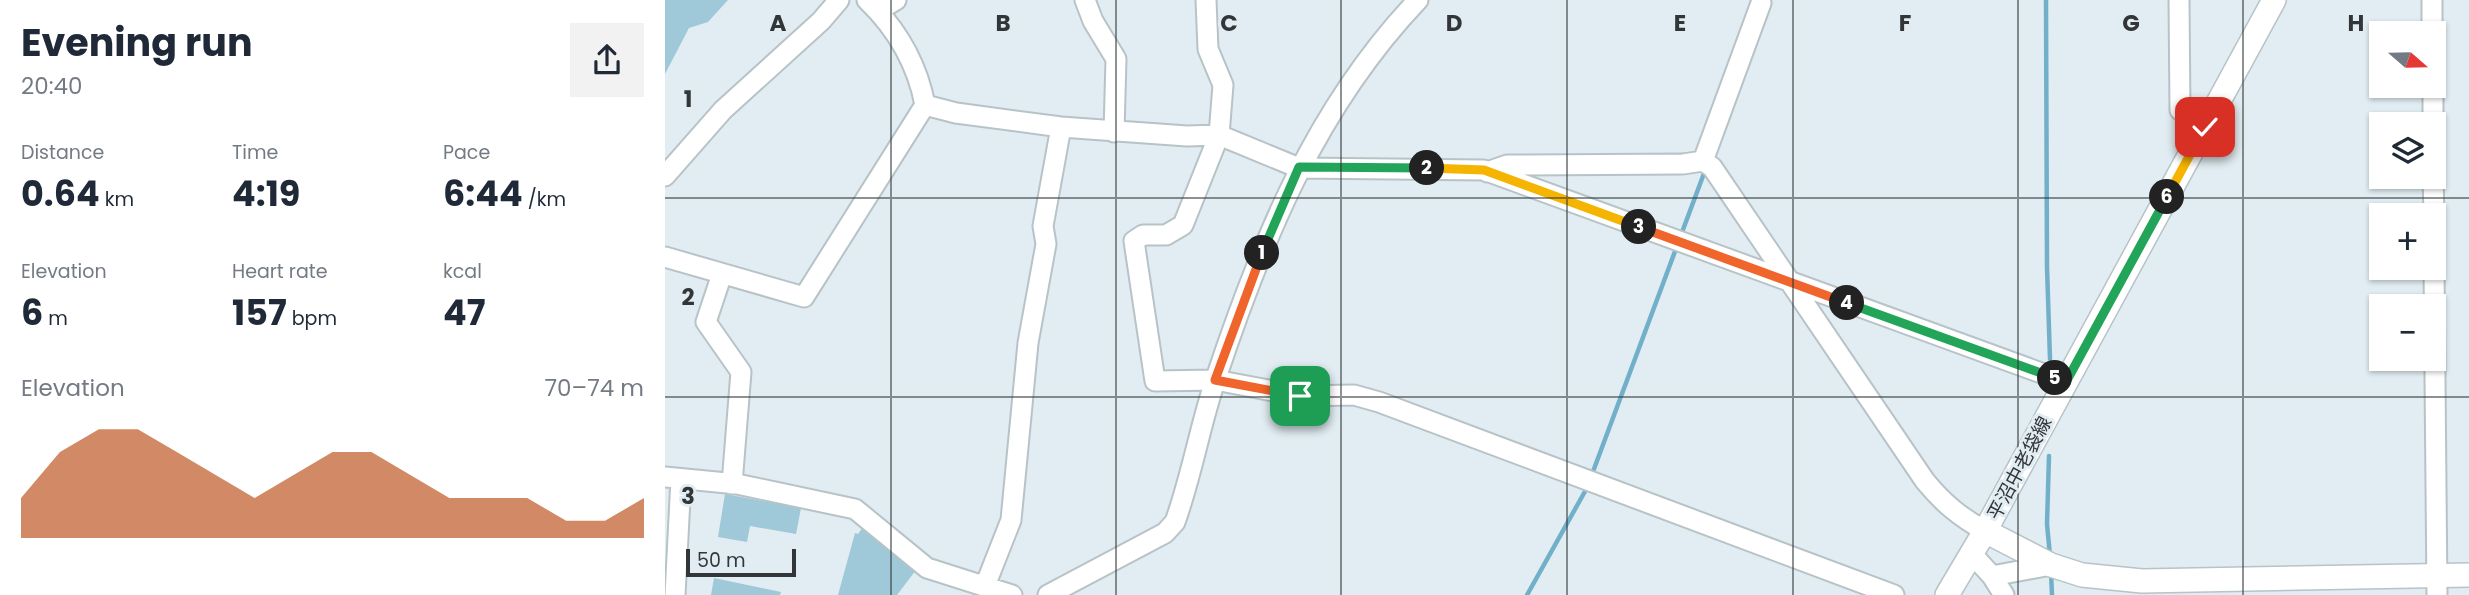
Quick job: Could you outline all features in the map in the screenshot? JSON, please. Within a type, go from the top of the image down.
[{"type":"main road","name":"平沼中老袋線","points":[[1947,595],[1985,531],[2274,0]]},
{"type":"main road","name":"平沼中老袋線","points":[[1985,531],[2051,565],[2082,575],[2141,581],[2437,585],[2469,575]]},
{"type":"street","points":[[665,176],[723,110],[821,21],[839,0]]},
{"type":"street","points":[[665,257],[804,297],[925,105],[921,82],[908,52],[872,5],[897,0]]},
{"type":"street","points":[[1085,0],[1093,21],[1117,59],[1114,132]]},
{"type":"street","points":[[1206,0],[1208,49],[1223,85],[1219,135],[1183,225],[1166,235],[1143,235],[1134,241],[1155,381],[1215,380],[1300,396],[1354,396],[1378,402],[1894,595]]},
{"type":"street","points":[[1048,595],[1165,533],[1175,522],[1215,380],[1251,278],[1299,167],[1364,64],[1418,0]]},
{"type":"street","points":[[2179,0],[2180,110],[2205,127]]},
{"type":"street","points":[[2432,0],[2432,21]]},
{"type":"street","points":[[1703,161],[1758,1]]},
{"type":"street","points":[[925,105],[956,113],[1061,127],[1187,136],[1219,135],[1299,167],[1461,169],[1487,172],[2066,382]]},
{"type":"street","points":[[985,586],[1011,520],[1028,343],[1046,244],[1043,226],[1061,127]]},
{"type":"street","points":[[1487,172],[1507,164],[1683,164],[1703,161],[1712,167],[1925,481],[1941,501],[1985,531]]},
{"type":"street","points":[[722,274],[706,322],[741,372],[732,484]]},
{"type":"street","points":[[2434,280],[2437,585]]},
{"type":"street","points":[[675,595],[671,565],[673,478],[732,484],[855,509],[927,568],[1011,595]]},
{"type":"street","points":[[1971,553],[2004,595]]},
{"type":"street","points":[[1991,576],[2051,565]]},
{"type":"shaded area","points":[[665,0],[728,0],[708,22],[689,28],[665,74]]},
{"type":"shaded area","points":[[725,494],[801,508],[796,534],[750,526],[747,542],[718,537]]},
{"type":"shaded area","points":[[863,527],[916,570],[897,595],[838,595],[855,533],[858,534]]},
{"type":"shaded area","points":[[714,578],[781,592],[780,595],[711,595]]},
{"type":"waterway","points":[[2046,0],[2050,359]]},
{"type":"waterway","points":[[1681,235],[1706,168]]},
{"type":"waterway","points":[[1591,477],[1677,246]]},
{"type":"waterway","points":[[2049,456],[2047,524],[2050,556]]},
{"type":"waterway","points":[[1527,595],[1588,486]]},
{"type":"waterway","points":[[2051,572],[2052,595]]},
{"type":"route","points":[[1300,396],[1215,380],[1251,278],[1299,167],[1484,170],[2066,382],[2205,127]]}]
